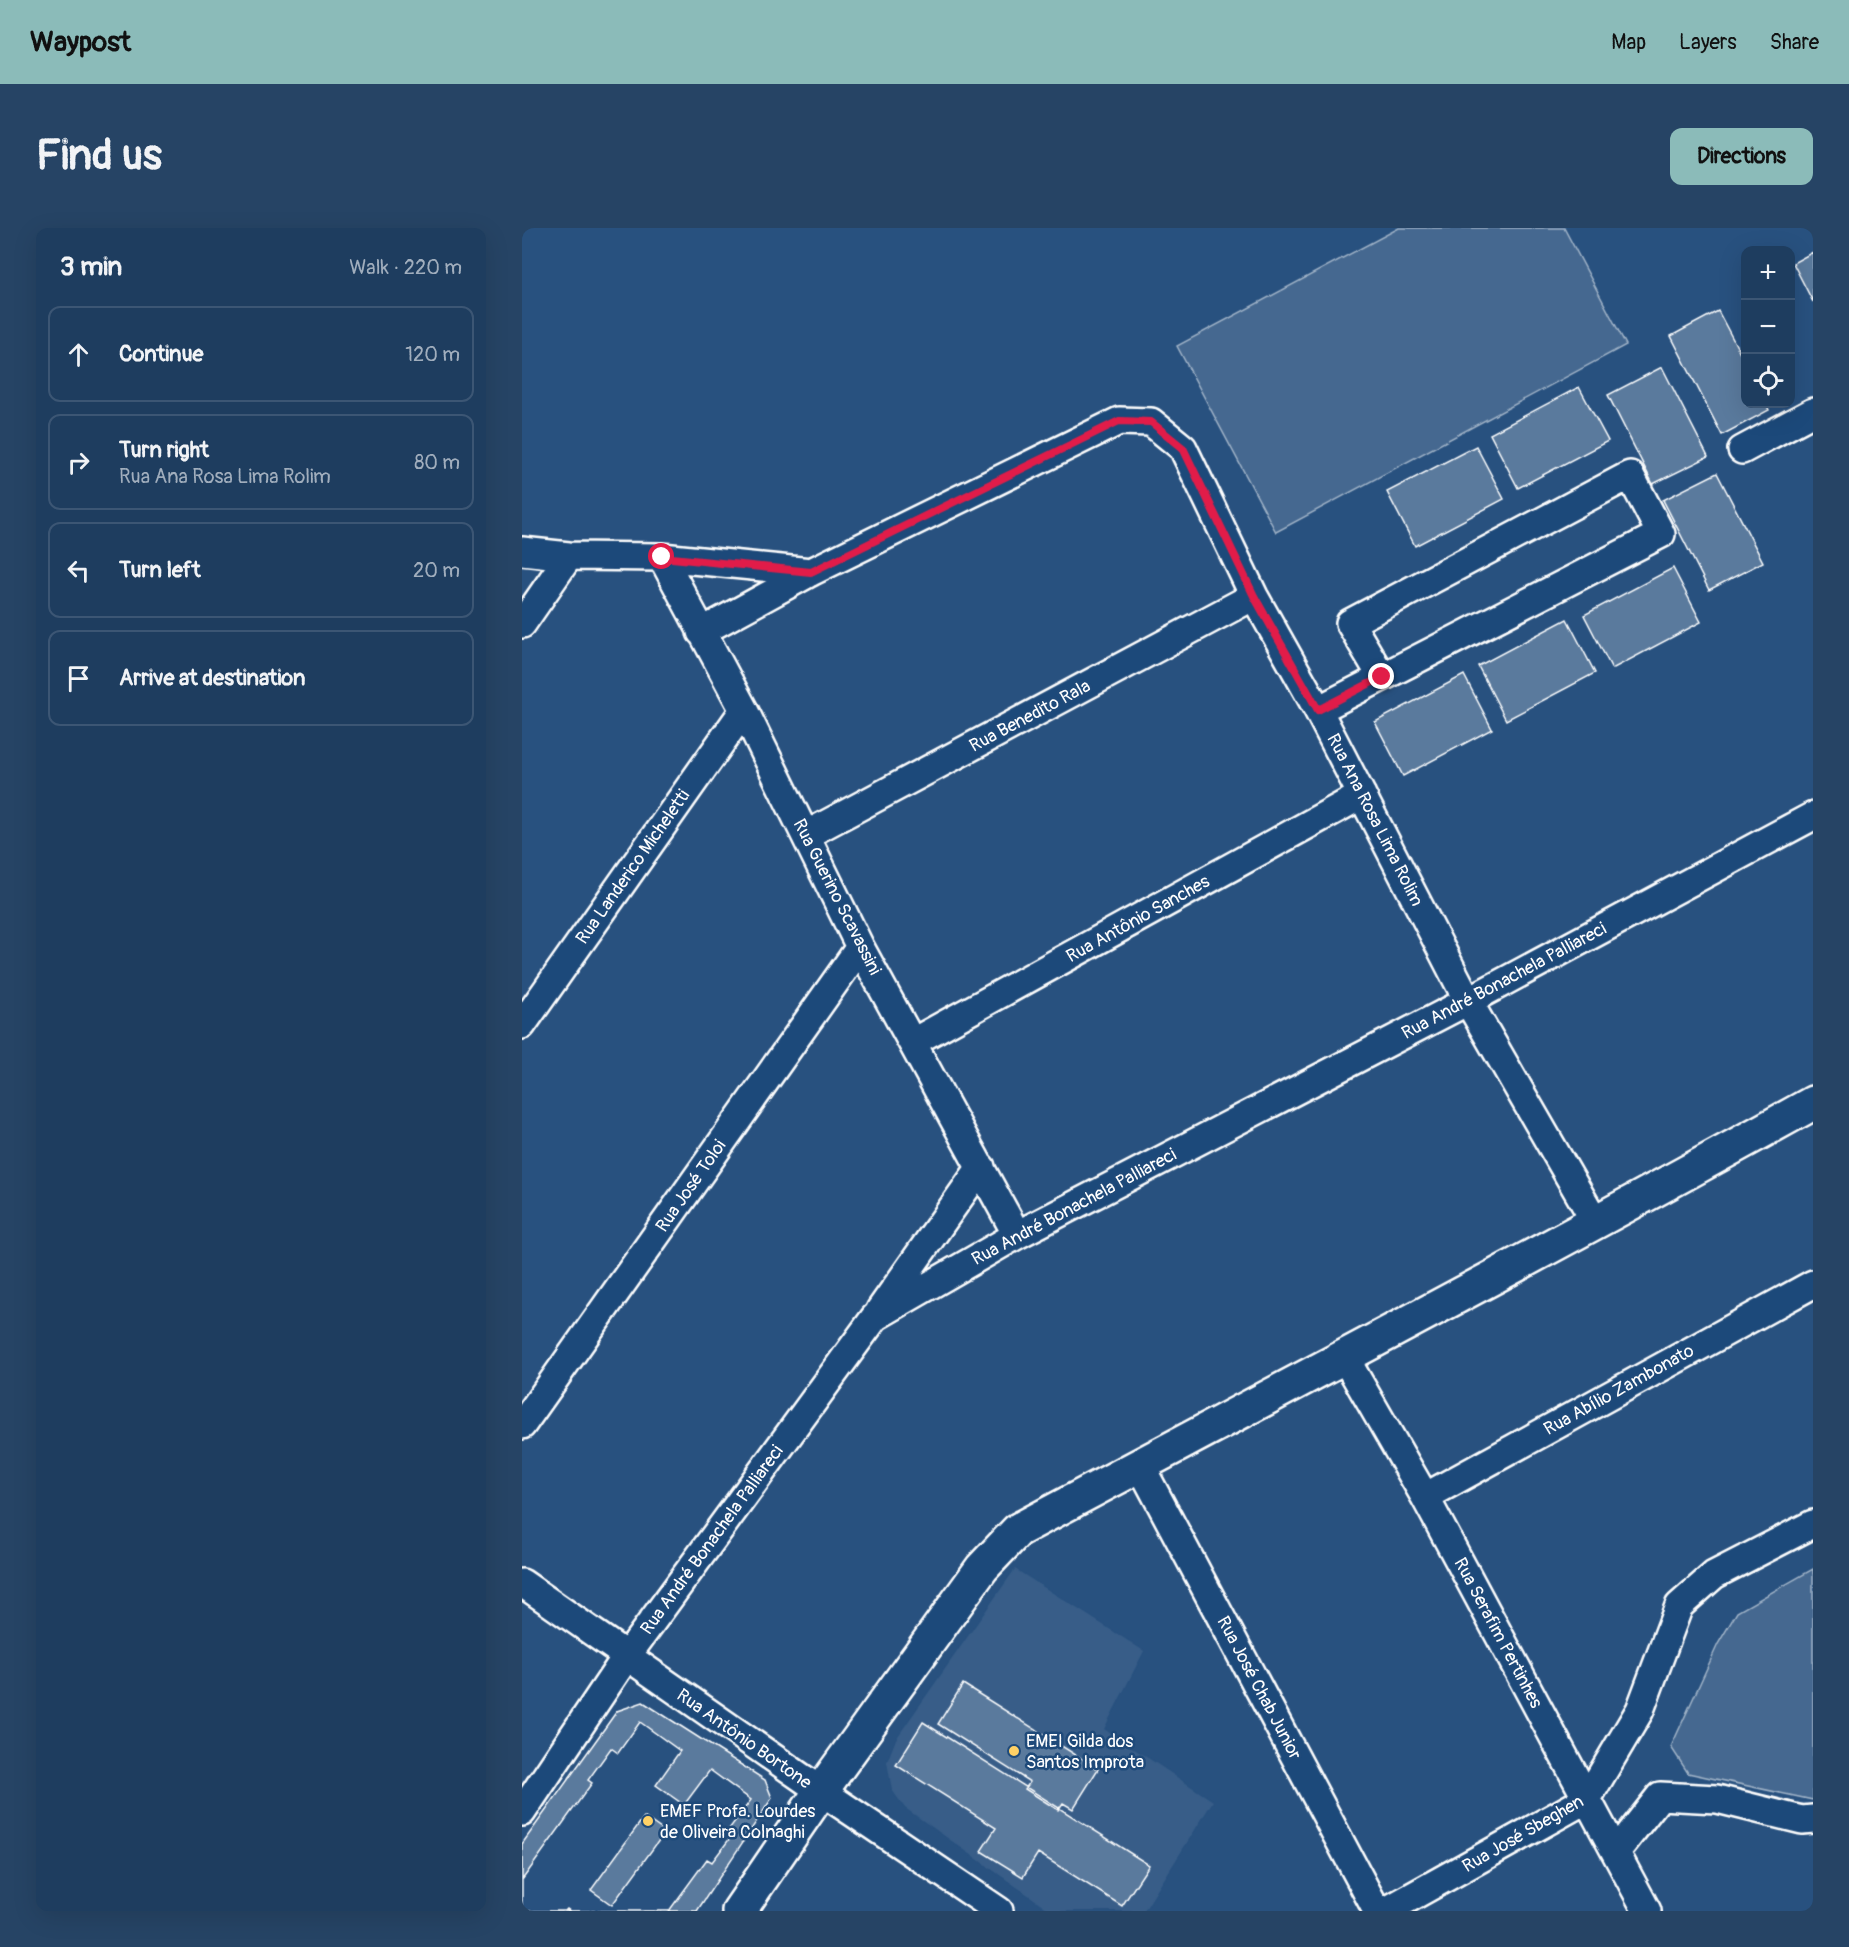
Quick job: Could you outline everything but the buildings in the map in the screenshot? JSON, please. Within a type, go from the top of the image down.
[{"type":"street","points":[[1742,450],[1813,412]]},
{"type":"street","name":"Rua Ana Rosa Lima Rolim","points":[[811,572],[1119,421],[1151,422],[1183,448],[1254,596],[1318,710],[1468,1001],[1596,1223]]},
{"type":"street","points":[[1318,710],[1661,534],[1630,475],[1350,623],[1382,677]]},
{"type":"street","points":[[522,551],[569,556],[662,557],[811,572]]},
{"type":"street","points":[[522,624],[569,556]]},
{"type":"street","name":"Rua Guerino Scavassini","points":[[662,557],[744,710],[860,947],[1017,1235]]},
{"type":"street","points":[[701,632],[811,572]]},
{"type":"street","name":"Rua Benedito Rala","points":[[806,835],[1254,596]]},
{"type":"street","name":"Rua Landerico Micheletti","points":[[522,1025],[744,710]]},
{"type":"street","name":"Rua Antônio Sanches","points":[[913,1042],[1362,795]]},
{"type":"street","name":"Rua André Bonachela Palliareci","points":[[522,1812],[626,1657],[875,1317],[1017,1235],[1468,1001],[1813,816]]},
{"type":"street","name":"Rua José Toloi","points":[[522,1425],[860,947]]},
{"type":"street","points":[[739,1911],[820,1791],[982,1568],[1018,1530],[1345,1358],[1813,1103]]},
{"type":"street","points":[[875,1317],[981,1167]]},
{"type":"street","name":"Rua Abílio Zambonato","points":[[1425,1497],[1813,1284]]},
{"type":"street","name":"Rua Serafim Pertinhes","points":[[1345,1358],[1425,1497],[1647,1911]]},
{"type":"street","name":"Rua José Chab Junior","points":[[1140,1465],[1377,1911]]},
{"type":"street","name":"Rua José Sbeghen","points":[[1386,1911],[1587,1799],[1640,1710],[1679,1606],[1714,1575],[1813,1524]]},
{"type":"street","name":"Rua Antônio Bortone","points":[[522,1583],[820,1791],[999,1911]]},
{"type":"street","points":[[1616,1852],[1660,1796],[1717,1799],[1802,1820],[1813,1819]]},
{"type":"shaded area","points":[[1399,228],[1564,228],[1626,345],[1276,532],[1177,346]]},
{"type":"shaded area","name":"EMEI Gilda dos Santos Improta","points":[[1015,1569],[1144,1651],[1104,1729],[1213,1801],[1144,1911],[1051,1911],[905,1808],[892,1790],[887,1762],[896,1739]]},
{"type":"shaded area","points":[[1813,1569],[1813,1800],[1688,1773],[1671,1747],[1718,1644],[1737,1612]]},
{"type":"place","name":"EMEI Gilda dos Santos Improta","points":[[1014,1751]]},
{"type":"place","name":"EMEF Profa. Lourdes de Oliveira Colnaghi","points":[[648,1821]]},
{"type":"route","points":[[662,557],[811,572],[1119,421],[1151,422],[1183,448],[1254,596],[1318,710],[1382,677]]}]
